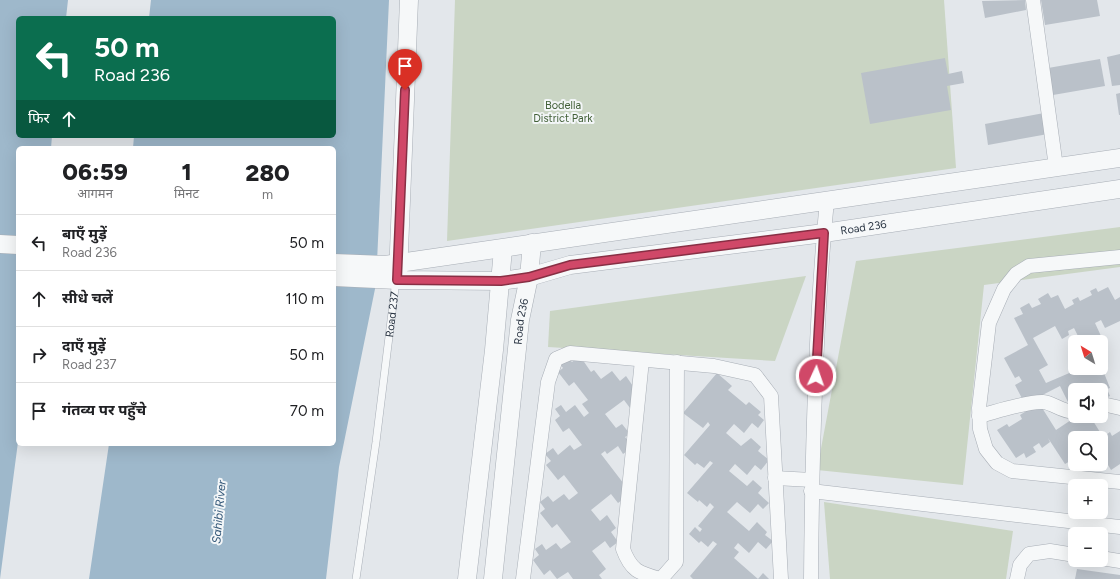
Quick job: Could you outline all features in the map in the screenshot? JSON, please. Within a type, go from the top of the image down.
[{"type":"street","name":"Road 237","points":[[392,272],[409,0]]},
{"type":"street","points":[[1033,0],[1056,167]]},
{"type":"street","points":[[336,277],[392,272],[532,243],[1120,158]]},
{"type":"street","name":"Road 236","points":[[493,579],[520,320],[529,277],[570,265],[824,233],[1120,189]]},
{"type":"street","points":[[811,579],[812,485],[824,233],[827,200]]},
{"type":"street","points":[[336,263],[392,272],[501,281],[529,277],[532,243]]},
{"type":"street","points":[[0,244],[16,245]]},
{"type":"street","points":[[467,579],[501,281],[503,249]]},
{"type":"street","points":[[0,252],[16,253]]},
{"type":"street","points":[[1120,257],[1029,266],[1016,274],[1004,289],[989,323],[979,408],[980,429],[986,449],[997,463],[1012,471],[1120,482]]},
{"type":"street","points":[[523,579],[548,382],[556,359],[570,352],[714,366],[755,375],[771,396],[781,579]]},
{"type":"street","points":[[642,360],[622,549],[628,564],[640,574],[661,579],[676,562],[677,362]]},
{"type":"street","points":[[979,416],[1044,402],[1068,412]]},
{"type":"street","points":[[1108,405],[1120,408]]},
{"type":"street","points":[[775,478],[812,485],[1120,526]]},
{"type":"street","points":[[1016,579],[1020,565],[1029,554],[1050,551],[1068,554]]},
{"type":"street","points":[[1108,559],[1120,561]]},
{"type":"lane","name":"Road 237","points":[[356,579],[376,442],[395,288],[392,272]]},
{"type":"green space","name":"Bodella District Park","points":[[455,0],[944,0],[956,168],[447,241]]},
{"type":"green space","points":[[1120,227],[1120,267],[984,285],[963,485],[817,470],[856,261]]},
{"type":"green space","points":[[806,276],[775,361],[548,347],[550,311]]},
{"type":"green space","points":[[824,502],[1013,531],[1006,579],[830,579]]},
{"type":"water","points":[[0,0],[68,0],[66,16],[16,16],[16,138],[52,138],[51,146],[16,146],[16,446],[17,446],[0,579]]},
{"type":"water","name":"Sahibi River","points":[[151,0],[389,0],[376,284],[339,467],[326,579],[89,579],[109,446],[336,446],[336,146],[133,146],[134,138],[336,138],[336,16],[149,16]]},
{"type":"building","points":[[1025,0],[1026,10],[985,18],[982,1]]},
{"type":"building","points":[[1041,0],[1097,0],[1100,16],[1045,25]]},
{"type":"building","points":[[1120,54],[1120,85],[1112,86],[1107,57]]},
{"type":"building","points":[[945,58],[948,74],[962,71],[964,83],[947,86],[951,110],[870,124],[861,73]]},
{"type":"building","points":[[1100,59],[1105,86],[1053,95],[1048,68]]},
{"type":"building","points":[[1120,93],[1120,115],[1119,115],[1116,94]]},
{"type":"building","points":[[1044,113],[1048,134],[988,145],[985,124]]},
{"type":"building","points":[[1108,287],[1115,300],[1120,297],[1120,321],[1105,328],[1101,320],[1095,323],[1101,335],[1078,335],[1074,328],[1068,331],[1069,335],[1062,339],[1055,326],[1033,338],[1048,365],[1039,370],[1046,383],[1068,374],[1068,375],[1105,375],[1108,383],[1068,383],[1068,402],[1060,386],[1025,404],[1015,385],[1022,381],[1019,376],[1015,378],[1004,358],[1028,345],[1014,318],[1023,314],[1020,308],[1029,303],[1032,308],[1041,304],[1038,299],[1048,293],[1051,298],[1058,295],[1065,309],[1074,304],[1072,300],[1078,297],[1080,301],[1092,295],[1090,291],[1096,288],[1098,292]]},
{"type":"building","points":[[580,356],[591,372],[594,370],[601,379],[612,371],[620,381],[626,376],[637,392],[636,403],[630,408],[624,400],[605,414],[616,428],[622,424],[630,434],[625,437],[633,447],[623,454],[618,446],[607,454],[605,451],[601,454],[627,488],[627,496],[618,503],[611,494],[591,510],[600,521],[607,515],[616,528],[611,532],[618,542],[610,548],[605,541],[592,551],[606,569],[599,575],[602,579],[573,579],[568,572],[557,579],[550,570],[544,575],[533,560],[539,555],[535,549],[542,544],[546,550],[556,543],[561,549],[571,542],[557,524],[552,528],[540,513],[545,509],[540,502],[548,496],[553,502],[564,494],[569,500],[578,493],[564,475],[558,480],[546,465],[551,461],[545,454],[553,448],[558,455],[570,445],[574,450],[582,445],[569,428],[563,432],[555,420],[560,416],[555,409],[561,405],[566,412],[575,405],[584,417],[589,413],[582,404],[588,400],[574,382],[569,386],[558,372],[563,368],[559,363],[567,357],[572,362]]},
{"type":"building","points":[[717,373],[732,386],[728,390],[746,405],[749,402],[761,412],[758,415],[764,420],[758,428],[752,423],[744,433],[734,424],[726,433],[741,446],[751,438],[761,447],[758,451],[769,460],[761,470],[755,465],[747,475],[735,464],[729,471],[747,486],[753,480],[762,488],[758,493],[769,503],[763,509],[758,504],[750,513],[737,502],[727,512],[749,531],[757,522],[767,532],[765,535],[773,541],[766,549],[758,542],[749,553],[738,543],[734,548],[739,552],[734,558],[758,579],[693,579],[690,576],[717,544],[713,541],[708,547],[701,541],[699,543],[689,534],[695,527],[700,532],[702,529],[698,526],[714,507],[710,503],[707,507],[687,493],[713,463],[710,461],[704,468],[697,463],[695,465],[684,455],[710,425],[708,422],[703,428],[683,413]]},
{"type":"building","points":[[1039,403],[1056,430],[1068,422],[1094,423],[1099,431],[1068,431],[1068,462],[1065,464],[1048,438],[1050,442],[1042,448],[1039,443],[1033,447],[1036,452],[1026,458],[1024,453],[1016,458],[997,430],[1007,424],[1009,427],[1022,419],[1020,415]]},
{"type":"building","points":[[1120,431],[1120,464],[1111,470],[1108,465],[1108,433],[1110,432],[1112,436]]},
{"type":"building","points":[[1077,569],[1120,575],[1120,579],[1075,579]]},
{"type":"building","points":[[763,573],[769,579],[758,579]]},
{"type":"route","points":[[405,90],[399,263],[397,280],[501,281],[529,277],[570,265],[824,233],[816,376]]}]
